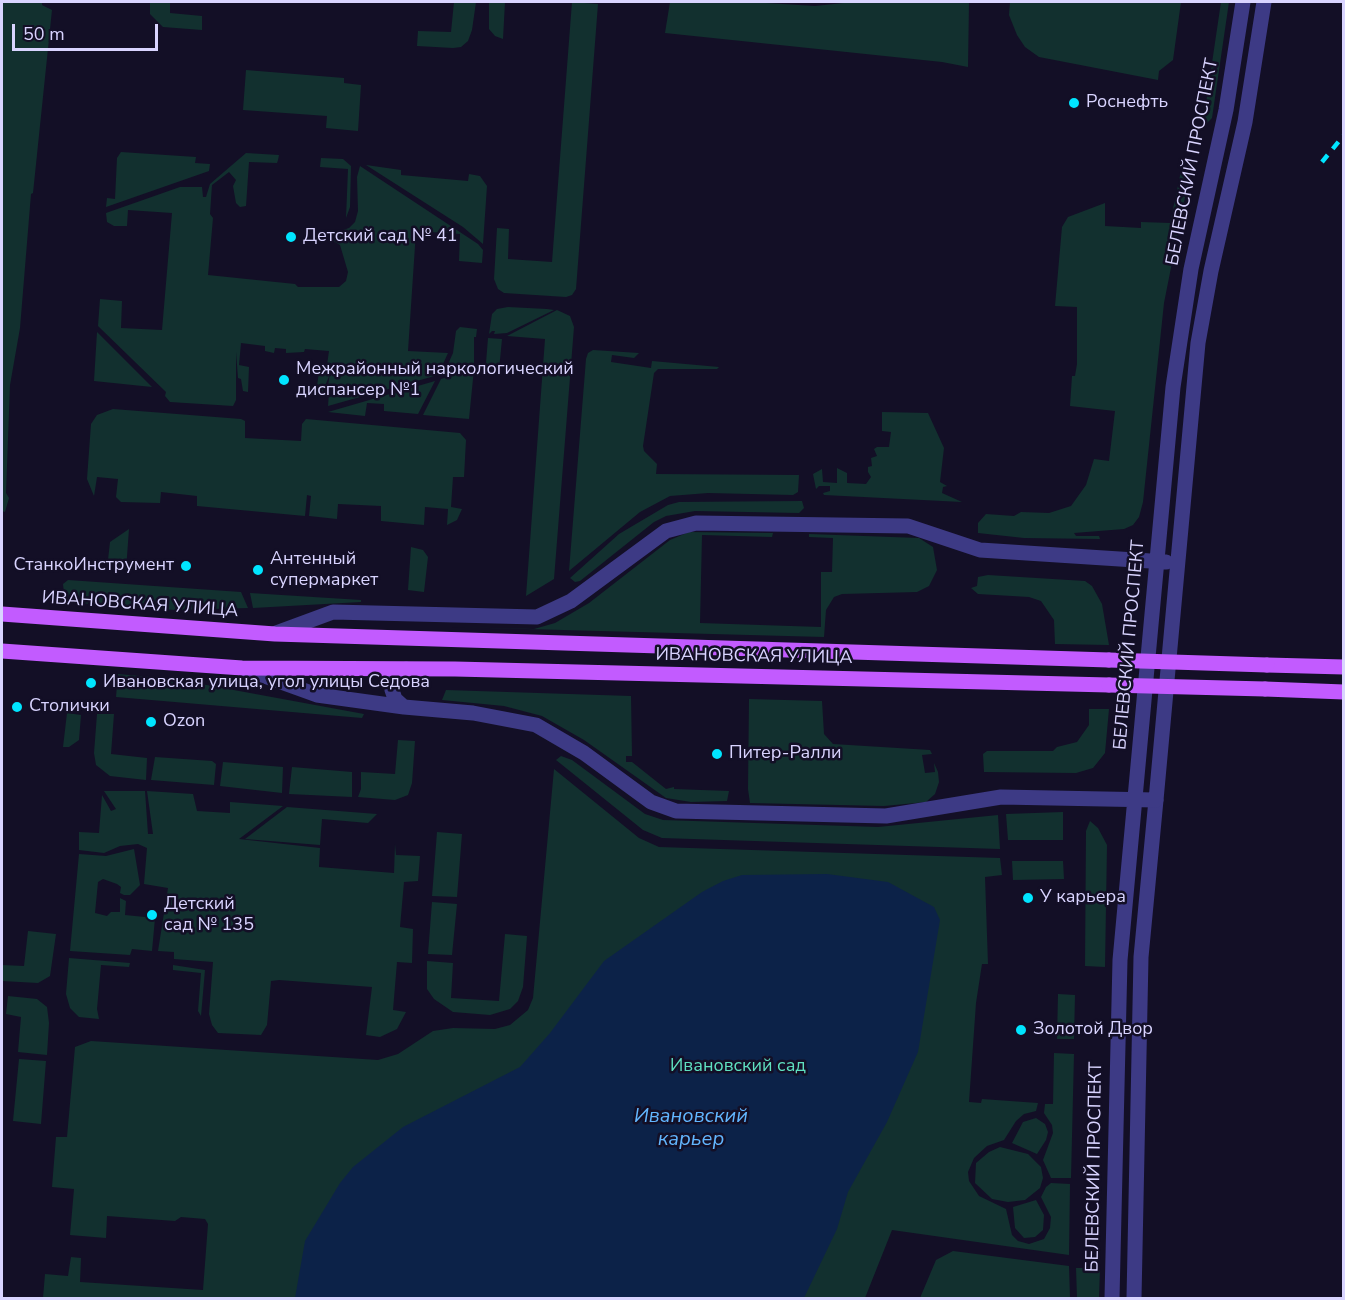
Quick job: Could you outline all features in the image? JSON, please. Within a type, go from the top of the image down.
[{"type":"main road","name":"ИВАНОВСКАЯ УЛИЦА","points":[[2,614],[275,634],[1344,667]]},
{"type":"main road","name":"ИВАНОВСКАЯ УЛИЦА","points":[[2,651],[242,668],[406,669],[1344,692]]},
{"type":"street","name":"БЕЛЕВСКИЙ ПРОСПЕКТ","points":[[1112,1299],[1120,960],[1178,344],[1191,269],[1226,110],[1243,2]]},
{"type":"street","points":[[1134,1299],[1141,957],[1198,343],[1211,271],[1245,122],[1264,2]]},
{"type":"street","name":"ИВАНОВСКАЯ УЛИЦА","points":[[275,634],[333,612],[537,617],[558,609],[579,596],[666,531],[696,523],[908,526],[980,550],[1178,563]]},
{"type":"street","name":"ИВАНОВСКАЯ УЛИЦА","points":[[242,668],[317,695],[404,707],[473,713],[536,725],[585,753],[651,802],[676,811],[886,816],[1001,797],[1156,800]]},
{"type":"street","points":[[404,707],[395,699],[392,690],[394,678],[406,669]]},
{"type":"green space","points":[[2,2],[42,2],[42,5],[52,10],[33,193],[31,194],[20,328],[10,385],[6,493],[9,498],[5,512],[2,511]]},
{"type":"green space","points":[[150,2],[170,2],[170,13],[202,16],[202,30],[163,27],[150,14]]},
{"type":"green space","points":[[454,2],[476,2],[468,41],[461,47],[453,48],[417,46],[418,31],[451,32]]},
{"type":"green space","points":[[489,2],[505,2],[503,39],[495,36],[489,29]]},
{"type":"green space","points":[[572,2],[598,4],[576,289],[572,295],[566,297],[504,293],[498,289],[494,279],[497,228],[509,229],[508,259],[552,262]]},
{"type":"green space","points":[[670,2],[750,2],[815,6],[853,2],[969,2],[968,67],[942,62],[665,33]]},
{"type":"green space","points":[[1010,2],[1181,2],[1173,60],[1159,71],[1158,80],[1039,57],[1025,47],[1017,35],[1009,15]]},
{"type":"green space","points":[[1221,2],[1229,2],[1212,118],[1206,124],[1204,117]]},
{"type":"green space","points":[[246,70],[344,78],[344,83],[361,85],[358,131],[326,128],[327,116],[243,110]]},
{"type":"green space","points":[[121,152],[196,157],[195,163],[210,164],[209,171],[106,207],[107,198],[115,199],[117,158]]},
{"type":"green space","points":[[246,153],[279,155],[277,163],[249,162],[246,206],[240,207],[236,203],[233,186],[236,180],[229,172],[212,185],[210,214],[213,218],[208,275],[295,284],[298,287],[339,287],[346,281],[348,272],[340,245],[330,239],[331,234],[349,228],[355,222],[358,211],[357,177],[360,166],[478,244],[483,250],[482,263],[459,261],[460,234],[416,231],[408,351],[448,353],[438,375],[328,406],[329,393],[327,391],[330,374],[322,393],[316,393],[319,372],[326,372],[329,351],[305,349],[304,352],[286,353],[286,349],[275,348],[274,353],[265,351],[265,346],[241,343],[239,365],[249,367],[248,392],[243,391],[241,379],[238,378],[236,352],[236,400],[233,406],[170,402],[165,396],[166,392],[98,326],[100,299],[122,301],[121,328],[162,330],[172,213],[128,210],[127,226],[114,226],[107,222],[106,213],[180,187],[202,187],[203,197],[206,197],[210,184]]},
{"type":"green space","points":[[321,158],[343,159],[351,166],[350,207],[346,218],[348,169],[320,167]]},
{"type":"green space","points":[[366,165],[401,170],[401,175],[468,181],[469,174],[480,176],[487,186],[483,244],[463,227]]},
{"type":"green space","points":[[1181,171],[1185,175],[1187,187],[1164,303],[1143,502],[1139,517],[1133,525],[1124,529],[1074,533],[1076,536],[1099,536],[1100,539],[1024,538],[978,533],[978,523],[986,514],[1014,516],[1021,512],[1049,513],[1071,506],[1086,485],[1094,459],[1109,461],[1115,411],[1070,406],[1072,376],[1075,376],[1077,364],[1077,307],[1055,306],[1062,227],[1068,217],[1105,203],[1105,226],[1141,228],[1141,222],[1170,223]]},
{"type":"green space","points":[[508,307],[554,310],[507,333],[494,334],[495,331],[492,331],[489,334],[492,314],[497,309]]},
{"type":"green space","points":[[557,310],[570,316],[574,327],[554,579],[526,596],[545,339],[507,336]]},
{"type":"green space","points":[[460,327],[477,329],[476,337],[474,337],[474,364],[444,373],[453,353],[456,331]]},
{"type":"green space","points":[[97,332],[152,387],[94,381]]},
{"type":"green space","points":[[488,338],[502,339],[499,370],[485,369],[489,366],[486,363]]},
{"type":"green space","points":[[593,350],[639,353],[634,358],[612,355],[611,362],[651,368],[652,361],[719,367],[717,369],[658,369],[654,373],[643,446],[644,451],[657,464],[656,474],[799,475],[798,492],[793,495],[708,493],[670,496],[640,512],[569,571],[586,359],[588,353]]},
{"type":"green space","points":[[474,369],[469,419],[423,415],[441,379]]},
{"type":"green space","points":[[435,381],[418,414],[384,411],[384,404],[367,403],[365,416],[328,412]]},
{"type":"green space","points":[[113,409],[241,419],[245,421],[245,438],[301,441],[302,424],[306,419],[460,433],[466,440],[464,477],[453,477],[451,507],[462,509],[457,520],[447,525],[448,509],[425,507],[424,525],[381,521],[381,506],[338,504],[337,519],[309,516],[311,496],[307,495],[305,516],[197,506],[197,496],[161,492],[160,503],[121,502],[116,497],[118,479],[97,477],[94,496],[87,479],[91,424],[97,415]]},
{"type":"green space","points":[[882,412],[928,413],[944,448],[940,482],[947,486],[943,487],[942,493],[962,502],[824,495],[823,493],[830,491],[830,486],[819,486],[816,489],[813,474],[822,469],[823,482],[837,483],[837,468],[847,473],[847,483],[866,484],[871,477],[868,467],[872,466],[871,458],[877,456],[874,449],[889,447],[891,432],[882,431]]},
{"type":"green space","points":[[802,501],[804,508],[799,513],[695,511],[666,516],[654,522],[580,581],[575,582],[570,578],[619,534],[668,505],[679,502]]},
{"type":"green space","points":[[129,529],[126,570],[107,569],[110,542]]},
{"type":"green space","points":[[689,532],[773,533],[772,537],[702,535],[700,623],[821,627],[821,572],[832,572],[833,538],[809,537],[809,534],[919,538],[933,547],[937,570],[929,586],[917,592],[842,594],[834,597],[826,610],[824,637],[451,627],[534,629],[555,623],[589,603],[670,540]]},
{"type":"green space","points":[[411,547],[423,550],[428,557],[424,592],[408,590]]},
{"type":"green space","points":[[988,575],[1085,581],[1092,586],[1102,604],[1109,645],[1055,644],[1054,620],[1041,601],[1029,597],[978,594],[971,588],[977,586],[978,577]]},
{"type":"green space","points":[[68,580],[241,592],[248,608],[175,610],[65,602],[63,584]]},
{"type":"green space","points":[[250,593],[361,600],[361,602],[253,608]]},
{"type":"green space","points":[[118,674],[174,679],[364,714],[362,718],[116,697]]},
{"type":"green space","points":[[446,690],[631,696],[632,756],[626,756],[626,762],[632,762],[666,789],[674,787],[674,789],[729,791],[727,801],[691,802],[666,798],[584,740],[542,716],[504,706],[442,700]]},
{"type":"green space","points":[[749,699],[822,701],[824,734],[833,744],[930,750],[932,754],[922,755],[925,773],[935,772],[934,763],[938,772],[939,782],[935,794],[926,802],[884,806],[750,803],[748,789]]},
{"type":"green space","points":[[1089,709],[1109,709],[1105,753],[1093,768],[1076,773],[984,772],[983,754],[987,751],[1053,751],[1057,747],[1077,742],[1089,725]]},
{"type":"green space","points":[[67,713],[81,715],[79,740],[69,747],[63,747]]},
{"type":"green space","points":[[97,714],[114,714],[111,754],[147,758],[146,780],[110,776],[96,765],[94,753]]},
{"type":"green space","points":[[398,740],[415,741],[412,783],[408,795],[395,800],[358,797],[361,789],[361,772],[395,774]]},
{"type":"green space","points":[[561,756],[572,760],[645,814],[663,820],[878,827],[998,815],[1000,849],[662,838],[643,830],[556,760]]},
{"type":"green space","points":[[155,757],[212,761],[216,764],[214,785],[151,780]]},
{"type":"green space","points":[[223,762],[283,767],[282,793],[220,786]]},
{"type":"green space","points":[[292,767],[352,772],[352,797],[289,794]]},
{"type":"green space","name":"Ивановский сад","points":[[554,769],[639,838],[659,847],[1000,858],[1002,875],[985,877],[988,964],[982,964],[976,1003],[969,1102],[981,1103],[982,1099],[1038,1103],[1036,1111],[1024,1114],[1016,1121],[1004,1140],[987,1146],[974,1158],[968,1172],[969,1181],[979,1196],[1006,1209],[1012,1235],[1018,1241],[1029,1244],[1044,1239],[1050,1228],[1051,1217],[1041,1197],[1046,1187],[1051,1183],[1070,1184],[1069,1255],[892,1230],[865,1298],[43,1298],[45,1274],[68,1276],[71,1257],[81,1258],[80,1282],[203,1290],[208,1224],[205,1219],[181,1217],[175,1221],[107,1216],[106,1238],[70,1235],[74,1189],[52,1187],[56,1137],[67,1137],[75,1047],[91,1041],[378,1060],[398,1054],[433,1031],[453,1028],[495,1029],[510,1025],[528,1010],[533,998]]},
{"type":"green space","points":[[104,791],[145,791],[148,834],[153,834],[147,791],[193,794],[197,811],[230,813],[230,802],[283,806],[239,839],[320,848],[319,867],[394,873],[395,844],[396,855],[420,856],[418,881],[404,882],[400,927],[413,929],[412,963],[397,962],[393,1010],[406,1012],[397,1029],[380,1037],[366,1035],[372,987],[279,980],[271,981],[267,1025],[261,1035],[218,1033],[212,1025],[209,1014],[213,962],[174,959],[174,952],[158,951],[168,888],[144,884],[147,848],[138,844],[120,846],[104,853],[79,850],[79,832],[99,833],[102,795],[111,811],[116,809]]},
{"type":"green space","points":[[287,807],[377,814],[368,823],[322,819],[320,845],[245,839]]},
{"type":"green space","points":[[1063,812],[1063,840],[1008,840],[1006,814]]},
{"type":"green space","points":[[1090,821],[1098,828],[1107,845],[1105,967],[1085,966],[1086,831]]},
{"type":"green space","points":[[437,832],[462,834],[457,897],[432,896]]},
{"type":"green space","points":[[134,849],[140,885],[130,895],[124,895],[120,893],[121,887],[117,884],[103,879],[98,882],[95,913],[107,916],[111,912],[120,912],[120,898],[126,901],[125,915],[155,918],[152,951],[132,949],[130,955],[70,951],[79,854],[106,856]]},
{"type":"green space","points":[[1012,861],[1063,861],[1064,879],[1013,880]]},
{"type":"green space","points":[[432,902],[457,904],[452,955],[428,954]]},
{"type":"green space","points":[[28,931],[56,934],[50,976],[38,983],[2,981],[2,965],[24,966]]},
{"type":"green space","points":[[505,934],[527,936],[523,987],[518,1001],[510,1009],[490,1015],[453,1012],[434,999],[427,989],[427,961],[453,963],[451,998],[499,1001]]},
{"type":"green space","points":[[69,958],[130,963],[129,967],[101,965],[97,1009],[99,1019],[79,1017],[70,1008],[66,994]]},
{"type":"green space","points":[[173,965],[205,970],[201,1016],[198,1011],[201,973],[173,970]]},
{"type":"green space","points":[[1058,994],[1075,995],[1074,1039],[1057,1039]]},
{"type":"green space","points":[[8,996],[37,999],[47,1007],[49,1023],[47,1055],[18,1052],[21,1017],[6,1014]]},
{"type":"green space","points":[[1054,1053],[1074,1054],[1071,1178],[1051,1178],[1043,1160],[1053,1133],[1052,1125],[1044,1113],[1045,1104],[1053,1104]]},
{"type":"green space","points":[[19,1059],[46,1061],[41,1124],[13,1121]]},
{"type":"green space","points":[[1036,1118],[1045,1124],[1048,1132],[1037,1154],[1012,1143],[1023,1122]]},
{"type":"green space","points":[[1000,1147],[1028,1154],[1041,1167],[1043,1178],[1040,1188],[1025,1200],[1008,1202],[992,1199],[975,1183],[976,1163],[989,1152]]},
{"type":"green space","points":[[1036,1200],[1044,1215],[1043,1230],[1035,1237],[1024,1238],[1015,1228],[1013,1207]]},
{"type":"green space","points":[[953,1251],[1069,1266],[1070,1298],[920,1298],[936,1260]]},
{"type":"green space","points":[[1076,1268],[1100,1268],[1099,1298],[1077,1298]]},
{"type":"water","name":"Ивановский карьер","points":[[827,874],[888,882],[934,907],[940,920],[918,1052],[887,1122],[848,1192],[837,1229],[804,1298],[295,1298],[305,1241],[340,1183],[353,1167],[403,1127],[520,1067],[550,1033],[604,961],[702,892],[723,881],[742,875]]},
{"type":"railway","points":[[1322,162],[1344,135]]},
{"type":"place","name":"Роснефть","points":[[1074,103]]},
{"type":"place","name":"Детский сад № 41","points":[[291,237]]},
{"type":"place","name":"Межрайонный наркологический диспансер №1","points":[[284,380]]},
{"type":"place","name":"СтанкоИнструмент","points":[[186,566]]},
{"type":"place","name":"Антенный супермаркет","points":[[258,570]]},
{"type":"place","name":"Ивановская улица, угол улицы Седова","points":[[91,683]]},
{"type":"place","name":"Столички","points":[[17,707]]},
{"type":"place","name":"Ozon","points":[[151,722]]},
{"type":"place","name":"Питер-Ралли","points":[[717,754]]},
{"type":"place","name":"У карьера","points":[[1028,898]]},
{"type":"place","name":"Детский сад № 135","points":[[152,915]]},
{"type":"place","name":"Золотой Двор","points":[[1021,1030]]}]
